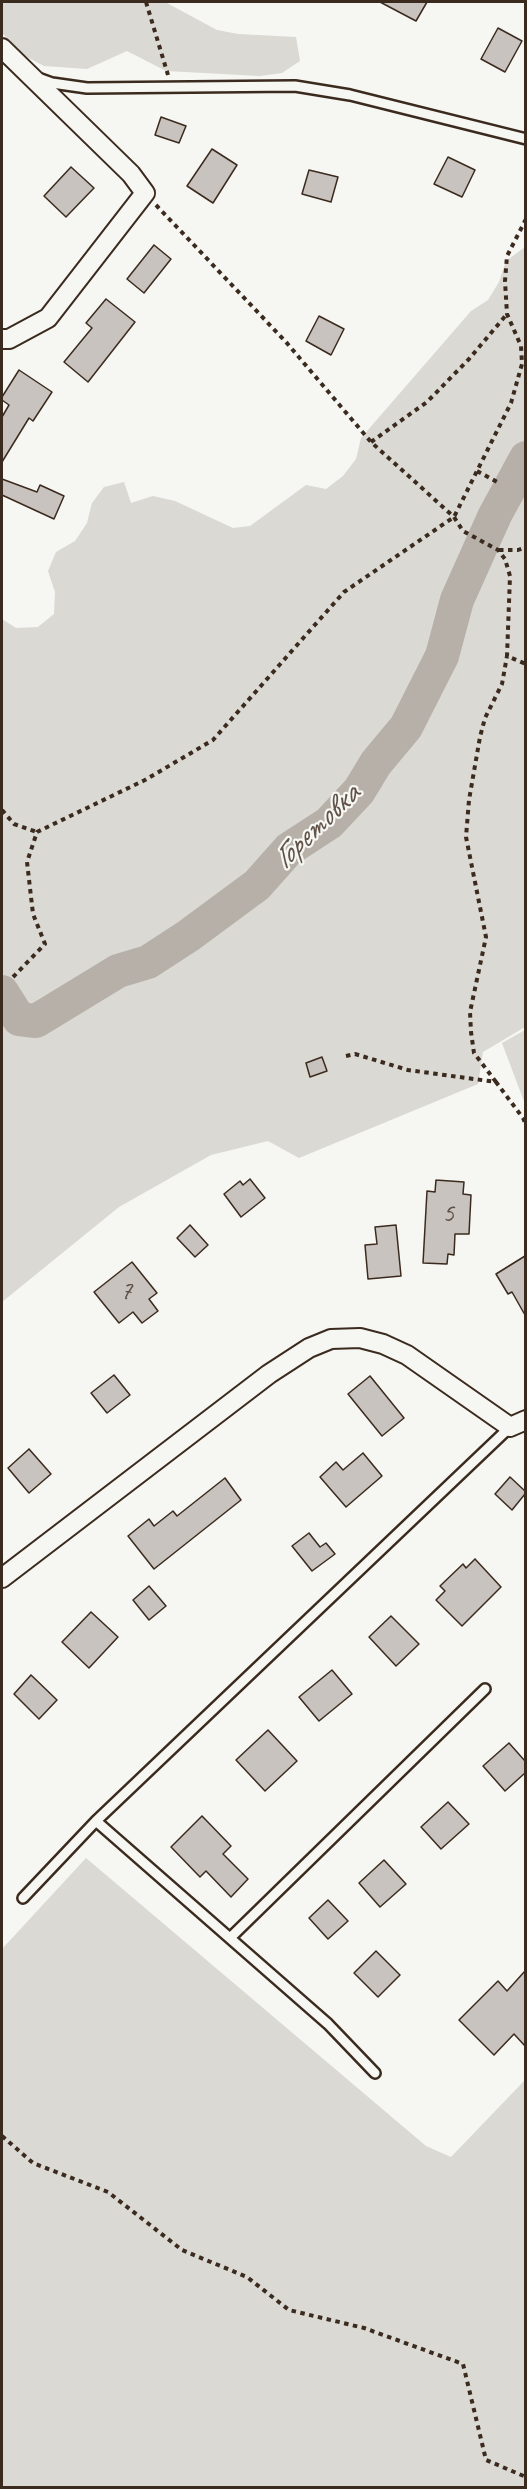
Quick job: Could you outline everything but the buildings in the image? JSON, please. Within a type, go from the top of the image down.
[{"type":"street","points":[[2,48],[131,174],[145,193],[48,318],[9,339],[2,339]]},
{"type":"street","points":[[2,1578],[269,1374],[309,1348],[331,1339],[360,1338],[383,1344],[407,1355],[518,1424]]},
{"type":"lane","points":[[27,73],[52,83],[87,88],[295,87],[350,95],[525,139]]},
{"type":"lane","points":[[23,1898],[96,1821],[518,1424]]},
{"type":"lane","points":[[230,1938],[485,1689]]},
{"type":"lane","points":[[96,1821],[328,2024],[375,2073]]},
{"type":"path","points":[[146,2],[172,87]]},
{"type":"path","points":[[145,193],[286,342],[371,442],[454,517],[463,531],[498,550],[519,550],[525,546]]},
{"type":"path","points":[[2,810],[14,824],[37,832],[145,780],[213,740],[344,592],[454,517],[511,403],[522,364],[521,345],[507,314],[505,281],[507,256],[525,219]]},
{"type":"path","points":[[371,442],[427,402],[469,359],[507,314]]},
{"type":"path","points":[[477,471],[499,483]]},
{"type":"path","points":[[498,550],[505,559],[510,576],[507,657],[502,684],[485,718],[469,800],[466,837],[486,937],[470,1012],[474,1053],[524,1117],[525,1125]]},
{"type":"path","points":[[507,657],[525,663]]},
{"type":"path","points":[[14,977],[45,944],[33,914],[27,862],[37,832]]},
{"type":"path","points":[[346,1056],[355,1054],[408,1070],[496,1082]]},
{"type":"path","points":[[2,2136],[33,2163],[108,2192],[182,2250],[247,2277],[289,2310],[364,2328],[463,2364],[486,2460],[525,2477]]},
{"type":"shaded area","points":[[2,2],[165,2],[217,30],[238,34],[296,37],[300,61],[282,73],[260,76],[166,71],[127,51],[87,69],[44,66],[25,56],[2,33]]},
{"type":"shaded area","points":[[525,247],[525,1027],[483,1052],[478,1084],[299,1158],[268,1141],[211,1155],[119,1207],[2,1302],[2,619],[16,628],[38,627],[54,614],[55,592],[48,571],[56,552],[75,541],[87,523],[92,503],[104,487],[124,482],[131,503],[153,496],[175,501],[233,528],[250,526],[306,485],[326,489],[343,476],[356,459],[361,438],[471,311],[488,300],[499,282],[506,261]]},
{"type":"shaded area","points":[[525,1030],[525,1104],[502,1043]]},
{"type":"shaded area","points":[[86,1858],[426,2146],[451,2157],[525,2080],[525,2487],[2,2487],[2,1949]]},
{"type":"waterway","name":"Горетовка","points":[[2,992],[19,1019],[36,1021],[118,971],[148,962],[188,936],[257,885],[289,849],[329,823],[359,791],[376,763],[406,727],[442,656],[457,600],[495,515],[526,458]]}]
